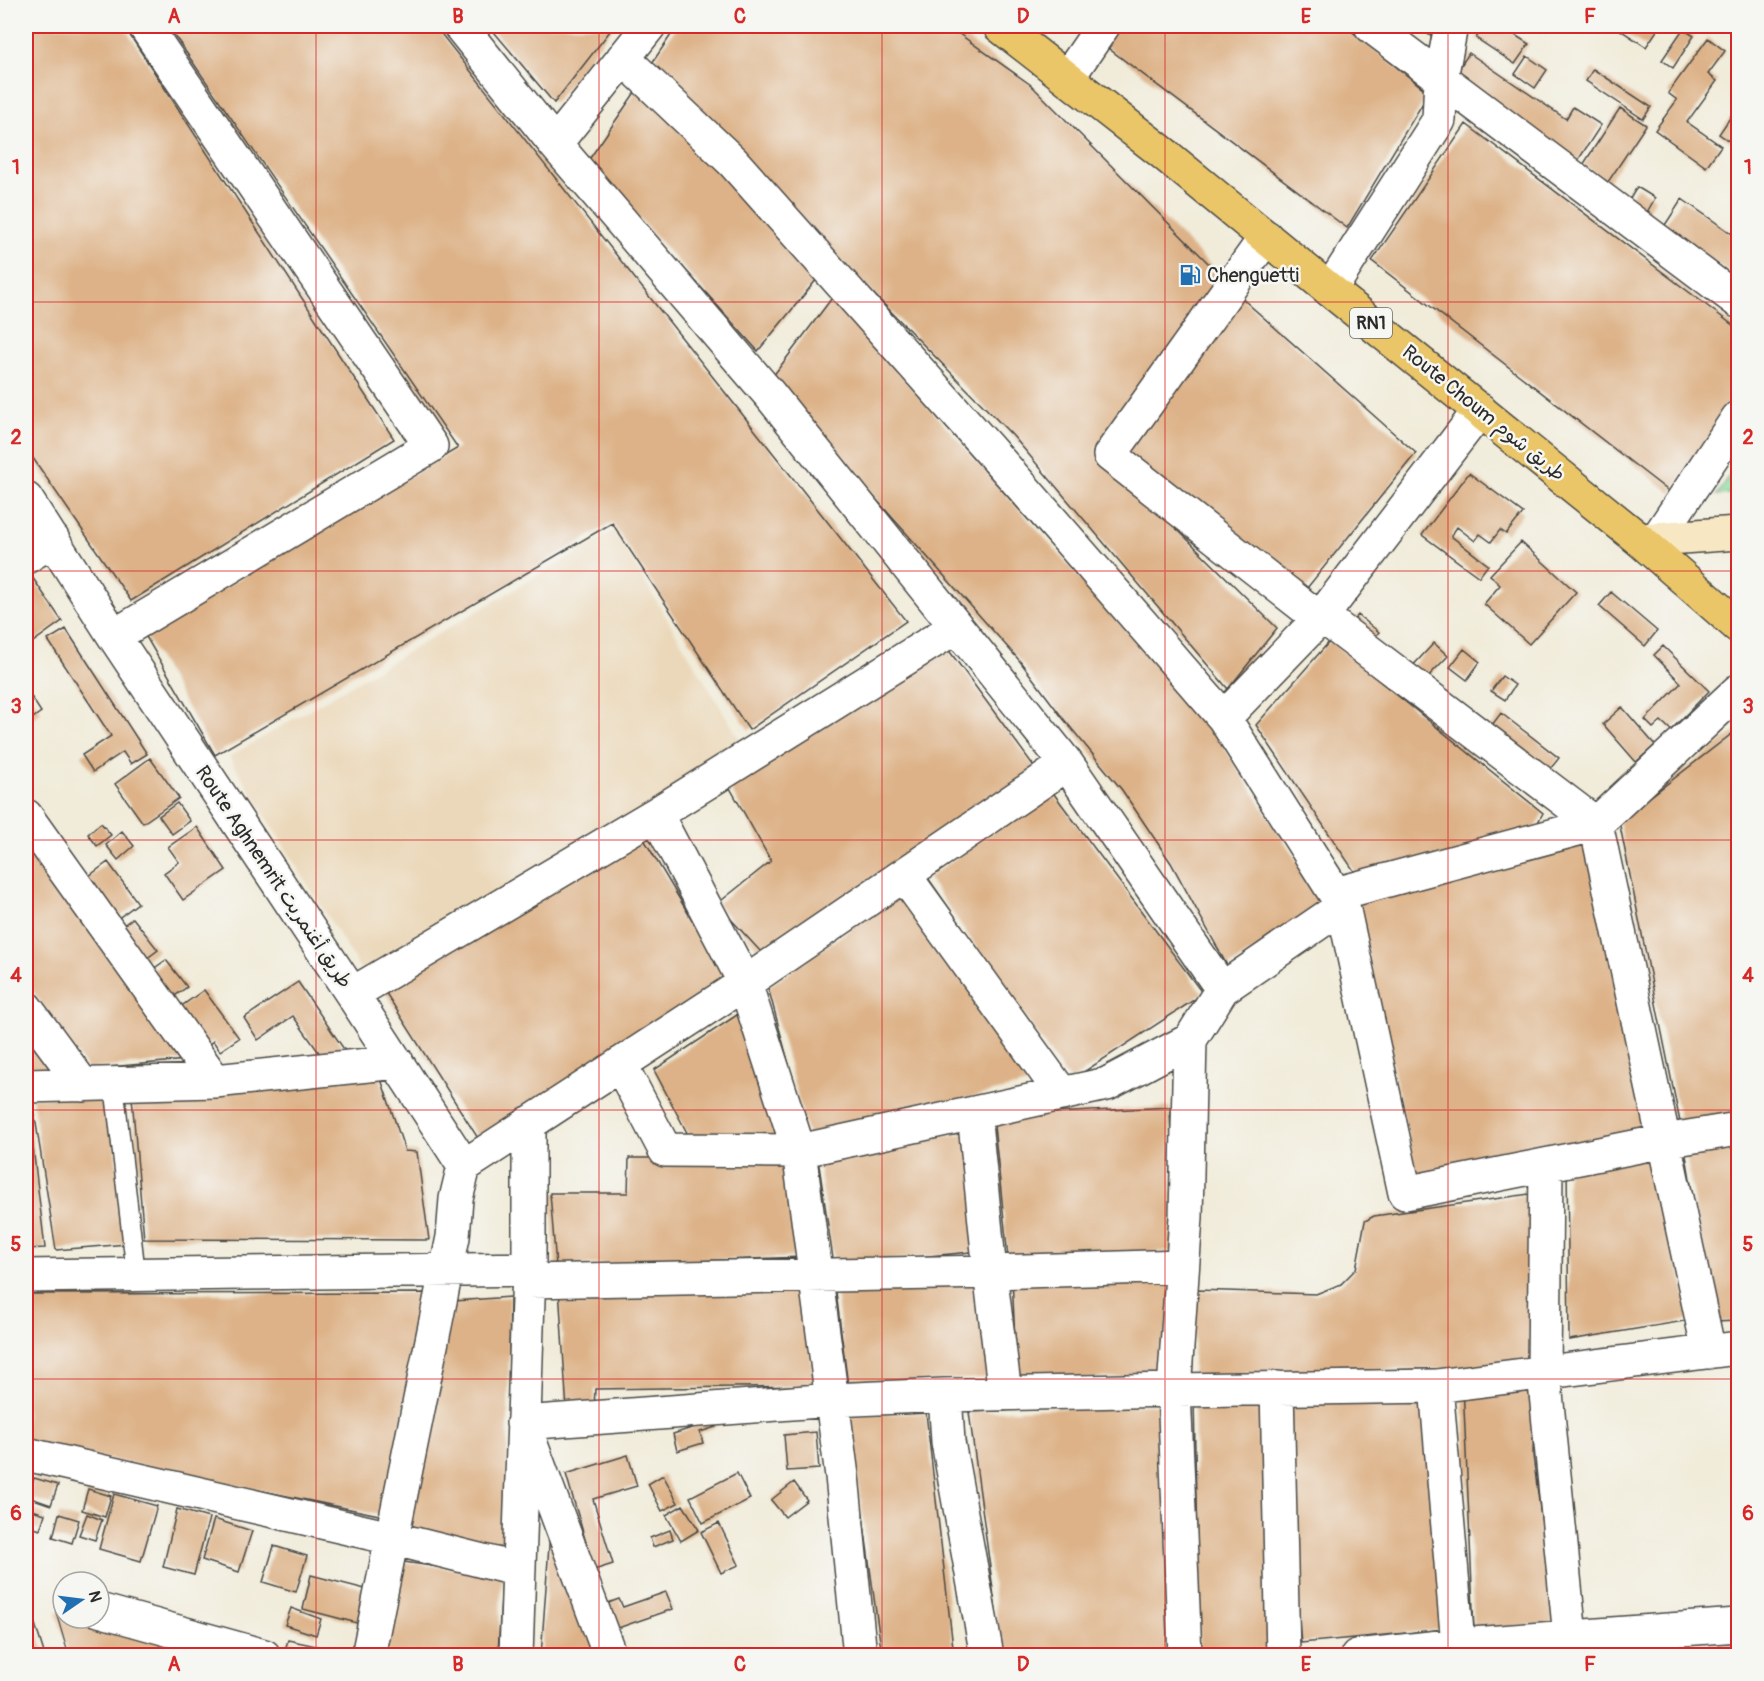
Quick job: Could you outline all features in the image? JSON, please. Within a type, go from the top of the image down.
[{"type":"highway","name":"Route Choum طريق شوم","points":[[1000,26],[1068,77],[1480,410],[1649,539],[1738,626]]},
{"type":"street","points":[[114,636],[431,446],[145,26]]},
{"type":"street","points":[[460,26],[555,144],[770,395],[1067,764],[1222,989]]},
{"type":"street","points":[[555,144],[649,26]]},
{"type":"street","points":[[1068,77],[1103,26]]},
{"type":"street","points":[[1371,26],[1738,301]]},
{"type":"street","points":[[1330,290],[1439,120],[1441,78],[1451,26]]},
{"type":"street","points":[[623,58],[733,162],[1018,482],[1224,718],[1339,900],[1405,1193],[1738,1129]]},
{"type":"street","points":[[523,1423],[832,1400],[945,1395],[1436,1386],[1724,1350],[1664,1142],[1596,824],[1110,455],[1266,237]]},
{"type":"street","points":[[1224,718],[1321,617],[1480,410]]},
{"type":"street","points":[[1649,539],[1738,418]]},
{"type":"street","name":"Route Aghnemrit طريق أغنمريت","points":[[26,499],[464,1166]]},
{"type":"street","points":[[1649,539],[1738,534]]},
{"type":"street","points":[[26,557],[53,540]]},
{"type":"street","points":[[352,994],[656,814],[956,627]]},
{"type":"street","points":[[620,1064],[664,1150],[799,1151],[1107,1084],[1190,1040],[1222,989],[1339,900],[1596,824],[1738,691]]},
{"type":"street","points":[[368,1656],[453,1237],[456,1199],[464,1166],[745,982],[1067,764]]},
{"type":"street","points":[[656,814],[745,982],[799,1151],[842,1476],[860,1656]]},
{"type":"street","points":[[26,816],[214,1081]]},
{"type":"street","points":[[904,875],[1062,1094]]},
{"type":"street","points":[[26,1008],[98,1085]]},
{"type":"street","points":[[1185,1656],[1174,1390],[1186,1217],[1190,1040]]},
{"type":"street","points":[[26,1086],[214,1081],[397,1062]]},
{"type":"street","points":[[974,1113],[1005,1394]]},
{"type":"street","points":[[516,1656],[529,1275],[529,1123]]},
{"type":"street","points":[[1546,1165],[1544,1374],[1570,1637]]},
{"type":"street","points":[[464,1166],[529,1168]]},
{"type":"street","points":[[26,1275],[445,1272],[529,1275],[816,1275],[1182,1266]]},
{"type":"street","points":[[1436,1386],[1458,1650]]},
{"type":"street","points":[[1277,1388],[1283,1656]]},
{"type":"street","points":[[945,1395],[948,1443],[987,1656]]},
{"type":"street","points":[[523,1423],[610,1656]]},
{"type":"street","points":[[26,1454],[391,1538],[519,1570]]},
{"type":"street","points":[[111,1614],[264,1656]]},
{"type":"street","points":[[1357,1656],[1458,1650],[1570,1637],[1738,1625]]},
{"type":"lane","points":[[98,1085],[136,1274]]},
{"type":"shaded area","points":[[614,531],[750,756],[361,970],[229,757]]},
{"type":"green space","points":[[1738,463],[1738,493],[1717,495]]},
{"type":"building","points":[[26,26],[124,26],[394,439],[131,601],[26,448]]},
{"type":"building","points":[[168,26],[435,26],[906,621],[749,730],[612,523],[215,755],[145,635],[458,448]]},
{"type":"building","points":[[489,26],[614,26],[554,103]]},
{"type":"building","points":[[677,26],[948,26],[1031,85],[1227,282],[1096,449],[1277,628],[1228,689],[1013,436],[650,66]]},
{"type":"building","points":[[1116,26],[1345,26],[1429,93],[1347,228],[1104,45]]},
{"type":"building","points":[[1415,26],[1434,26],[1431,36]]},
{"type":"building","points":[[1484,26],[1501,26],[1529,44],[1515,64],[1476,38]]},
{"type":"building","points":[[1619,26],[1660,26],[1646,47],[1617,28]]},
{"type":"building","points":[[1683,29],[1694,36],[1673,68],[1662,60]]},
{"type":"building","points":[[1708,38],[1725,51],[1708,74],[1717,81],[1687,122],[1721,146],[1706,167],[1655,130],[1677,100],[1668,93]]},
{"type":"building","points":[[1469,53],[1566,119],[1573,107],[1601,125],[1577,162],[1452,79]]},
{"type":"building","points":[[1527,56],[1547,70],[1535,88],[1515,74]]},
{"type":"building","points":[[1593,69],[1651,107],[1643,119],[1586,81]]},
{"type":"building","points":[[640,85],[817,279],[758,351],[588,161]]},
{"type":"building","points":[[1738,106],[1738,147],[1719,134]]},
{"type":"building","points":[[1620,108],[1646,125],[1608,182],[1583,165]]},
{"type":"building","points":[[1466,124],[1738,329],[1738,395],[1671,493],[1372,261]]},
{"type":"building","points":[[1637,187],[1655,198],[1646,214],[1628,202]]},
{"type":"building","points":[[1682,199],[1738,238],[1738,279],[1663,228]]},
{"type":"building","points":[[1237,294],[1416,453],[1299,598],[1123,449]]},
{"type":"building","points":[[832,298],[1210,725],[1325,905],[1228,967],[1171,863],[1122,790],[1019,660],[770,380]]},
{"type":"building","points":[[1469,473],[1523,513],[1506,534],[1500,530],[1491,542],[1480,534],[1475,541],[1457,527],[1451,536],[1488,565],[1479,577],[1422,535]]},
{"type":"building","points":[[1521,542],[1576,592],[1529,644],[1484,604],[1500,585],[1490,575]]},
{"type":"building","points":[[26,568],[62,621],[26,647]]},
{"type":"building","points":[[1611,592],[1657,631],[1645,646],[1599,606]]},
{"type":"building","points":[[1358,615],[1379,632],[1370,643],[1349,626]]},
{"type":"building","points":[[66,629],[147,754],[131,764],[123,752],[93,772],[82,755],[111,736],[48,640]]},
{"type":"building","points":[[1330,641],[1543,813],[1532,833],[1362,883],[1256,725]]},
{"type":"building","points":[[1434,643],[1448,656],[1421,684],[1407,672]]},
{"type":"building","points":[[945,645],[1039,773],[761,952],[717,904],[771,861],[725,779]]},
{"type":"building","points":[[1663,646],[1709,691],[1671,730],[1661,721],[1653,728],[1645,720],[1681,683],[1654,655]]},
{"type":"building","points":[[1464,649],[1480,662],[1467,680],[1450,667]]},
{"type":"building","points":[[1502,676],[1515,685],[1505,700],[1491,691]]},
{"type":"building","points":[[30,695],[41,712],[26,723],[26,698]]},
{"type":"building","points":[[1622,707],[1655,745],[1636,762],[1603,724]]},
{"type":"building","points":[[1501,713],[1559,758],[1544,777],[1486,733]]},
{"type":"building","points":[[1738,729],[1738,1115],[1681,1127],[1619,821]]},
{"type":"building","points":[[150,758],[179,798],[143,823],[115,784]]},
{"type":"building","points":[[1051,790],[1203,994],[1070,1081],[928,878]]},
{"type":"building","points":[[177,803],[190,821],[172,834],[159,816]]},
{"type":"building","points":[[101,823],[111,835],[97,846],[88,834]]},
{"type":"building","points":[[26,825],[186,1060],[87,1069],[26,981]]},
{"type":"building","points":[[197,827],[226,870],[183,900],[164,873],[179,862],[168,847]]},
{"type":"building","points":[[122,831],[134,846],[118,860],[106,845]]},
{"type":"building","points":[[642,836],[728,980],[481,1143],[384,990]]},
{"type":"building","points":[[1586,839],[1648,1127],[1418,1182],[1356,900]]},
{"type":"building","points":[[108,862],[138,903],[116,920],[85,879]]},
{"type":"building","points":[[908,889],[1041,1081],[808,1135],[768,987]]},
{"type":"building","points":[[133,918],[158,950],[142,962],[117,930]]},
{"type":"building","points":[[166,960],[187,987],[169,1000],[149,972]]},
{"type":"building","points":[[298,982],[348,1055],[325,1061],[293,1016],[258,1040],[244,1018]]},
{"type":"building","points":[[204,990],[239,1038],[220,1051],[213,1041],[204,1048],[176,1010]]},
{"type":"building","points":[[743,1011],[786,1138],[693,1144],[654,1070]]},
{"type":"building","points":[[26,1037],[50,1068],[26,1069]]},
{"type":"building","points":[[380,1076],[405,1151],[417,1152],[429,1240],[144,1239],[132,1097]]},
{"type":"building","points":[[108,1093],[127,1244],[56,1250],[32,1098]]},
{"type":"building","points":[[27,1097],[45,1248],[26,1249]]},
{"type":"building","points":[[1170,1107],[1174,1251],[1008,1257],[993,1116]]},
{"type":"building","points":[[968,1133],[981,1251],[834,1265],[817,1152]]},
{"type":"building","points":[[1738,1140],[1738,1321],[1714,1322],[1685,1149]]},
{"type":"building","points":[[1653,1154],[1691,1320],[1569,1340],[1567,1166]]},
{"type":"building","points":[[629,1158],[791,1158],[803,1257],[556,1266],[550,1193],[628,1193]]},
{"type":"building","points":[[1537,1193],[1539,1367],[1275,1372],[1192,1377],[1197,1290],[1316,1294],[1341,1284],[1356,1269],[1365,1221],[1374,1216]]},
{"type":"building","points":[[1171,1274],[1170,1375],[1017,1382],[1012,1277]]},
{"type":"building","points":[[984,1282],[997,1377],[848,1386],[835,1284]]},
{"type":"building","points":[[801,1288],[815,1386],[595,1389],[594,1409],[567,1411],[559,1289]]},
{"type":"building","points":[[427,1293],[384,1516],[26,1442],[26,1294]]},
{"type":"building","points":[[510,1297],[506,1548],[407,1537],[454,1301]]},
{"type":"building","points":[[1534,1382],[1533,1456],[1555,1623],[1474,1631],[1463,1385]]},
{"type":"building","points":[[1423,1396],[1448,1629],[1301,1643],[1279,1400]]},
{"type":"building","points":[[1265,1397],[1274,1649],[1199,1655],[1194,1398]]},
{"type":"building","points":[[1169,1404],[1176,1656],[1002,1656],[969,1412]]},
{"type":"building","points":[[926,1413],[954,1656],[882,1656],[849,1415]]},
{"type":"building","points":[[714,1421],[716,1427],[700,1432],[703,1443],[677,1451],[673,1434]]},
{"type":"building","points":[[816,1432],[819,1469],[787,1471],[784,1435]]},
{"type":"building","points":[[628,1455],[637,1486],[593,1499],[613,1564],[594,1570],[566,1474]]},
{"type":"building","points":[[737,1473],[750,1499],[703,1523],[690,1497]]},
{"type":"building","points":[[663,1475],[678,1503],[662,1511],[648,1484]]},
{"type":"building","points":[[34,1478],[58,1485],[51,1505],[28,1497]]},
{"type":"building","points":[[794,1482],[807,1500],[785,1517],[771,1500]]},
{"type":"building","points":[[88,1489],[111,1496],[105,1517],[82,1510]]},
{"type":"building","points":[[114,1494],[157,1506],[141,1561],[99,1549]]},
{"type":"building","points":[[683,1505],[699,1530],[681,1541],[666,1515]]},
{"type":"building","points":[[26,1508],[45,1514],[40,1530],[26,1525]]},
{"type":"building","points":[[177,1509],[209,1518],[194,1575],[163,1567]]},
{"type":"building","points":[[59,1514],[79,1520],[72,1543],[53,1537]]},
{"type":"building","points":[[87,1514],[102,1520],[95,1540],[79,1535]]},
{"type":"building","points":[[551,1518],[603,1656],[541,1656]]},
{"type":"building","points":[[214,1519],[252,1531],[239,1572],[202,1560]]},
{"type":"building","points":[[719,1523],[739,1565],[721,1573],[701,1532]]},
{"type":"building","points":[[670,1530],[673,1539],[653,1547],[650,1538]]},
{"type":"building","points":[[274,1546],[307,1556],[296,1592],[263,1582]]},
{"type":"building","points":[[397,1561],[502,1576],[498,1656],[380,1656]]},
{"type":"building","points":[[311,1575],[369,1590],[361,1624],[303,1609]]},
{"type":"building","points":[[666,1592],[673,1609],[612,1630],[603,1605],[619,1599],[623,1607]]},
{"type":"building","points":[[291,1608],[321,1619],[316,1635],[285,1625]]},
{"type":"building","points":[[26,1623],[35,1624],[45,1656],[26,1656]]},
{"type":"building","points":[[111,1626],[227,1656],[69,1656],[61,1630],[111,1630]]},
{"type":"building","points":[[288,1640],[349,1653],[348,1656],[284,1654]]},
{"type":"building","points":[[1738,1642],[1738,1656],[1555,1656],[1555,1654]]},
{"type":"place","name":"Chenguetti","points":[[1190,275]]}]
